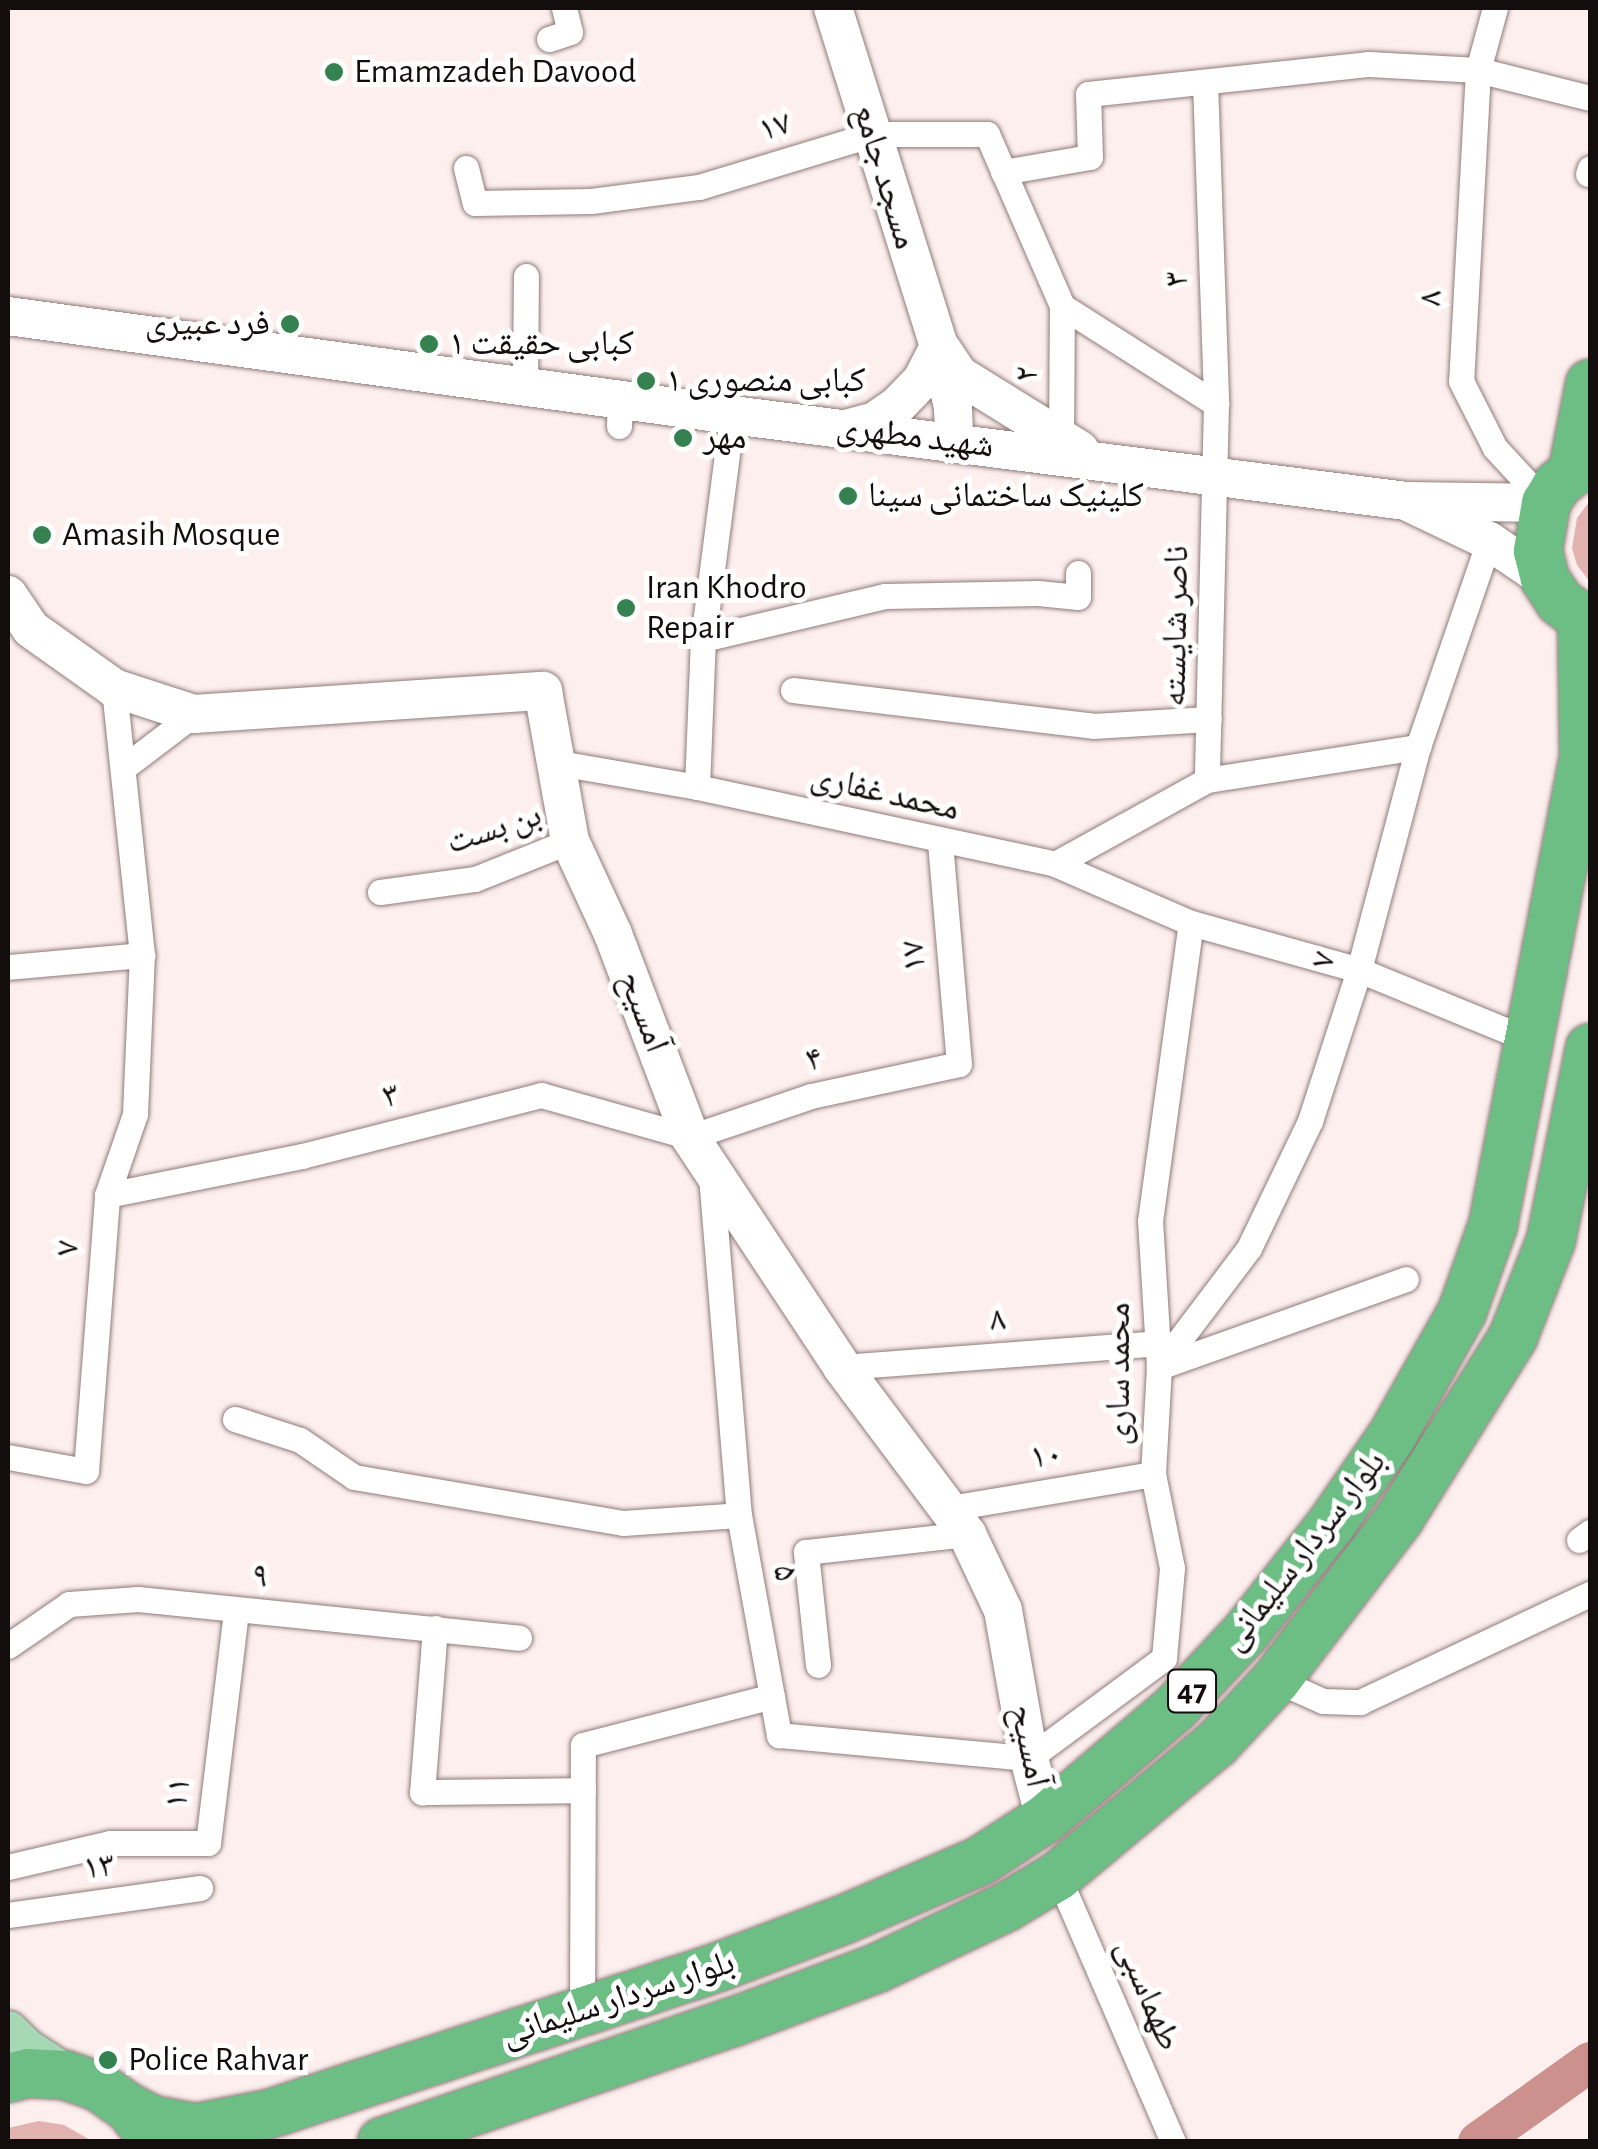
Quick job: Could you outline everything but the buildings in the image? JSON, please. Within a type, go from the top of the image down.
[{"type":"highway","points":[[1545,578],[1538,551],[1570,477],[1590,384]]},
{"type":"highway","name":"47","points":[[1545,578],[1560,602],[1586,622]]},
{"type":"highway","name":"بلوار سردار سلیمانی","points":[[140,2125],[177,2126],[215,2134],[843,1920],[980,1861],[1046,1819],[1175,1708],[1246,1632],[1332,1524],[1392,1436],[1462,1312],[1493,1225],[1584,759],[1586,622]]},
{"type":"highway","name":"بلوار سردار سلیمانی","points":[[382,2142],[432,2133],[875,1969],[1008,1906],[1058,1876],[1216,1743],[1276,1680],[1421,1488],[1512,1337],[1551,1240],[1583,1128],[1590,1058]]},
{"type":"highway","name":"47","points":[[8,2078],[28,2073],[65,2075],[100,2087],[140,2125]]},
{"type":"main road","points":[[8,2032],[26,2050],[65,2075]]},
{"type":"street","points":[[549,39],[570,32],[564,8]]},
{"type":"street","name":"مسجد جامع","points":[[834,8],[940,346],[953,407],[955,447]]},
{"type":"street","points":[[1478,70],[1495,8]]},
{"type":"street","points":[[1216,404],[1062,306],[1003,172],[1090,158],[1088,94],[1368,64],[1478,70],[1590,98]]},
{"type":"street","name":"۸","points":[[1478,70],[1461,381],[1495,448],[1570,477]]},
{"type":"street","name":"۳","points":[[1205,82],[1216,404],[1214,473]]},
{"type":"street","name":"۱۷","points":[[466,168],[475,202],[590,201],[699,187],[873,134],[987,134],[1003,172]]},
{"type":"street","points":[[525,385],[526,276]]},
{"type":"street","name":"۲","points":[[1060,442],[1062,306]]},
{"type":"street","name":"شهید مطهری","points":[[8,316],[525,385],[620,413],[732,415],[848,428],[955,447],[1214,473],[1406,501]]},
{"type":"street","points":[[848,428],[875,420],[898,405],[922,380],[940,346],[959,374],[1060,442],[1101,460]]},
{"type":"street","points":[[697,787],[703,640],[732,415]]},
{"type":"street","name":"ناصر شایسته","points":[[1206,780],[1214,473]]},
{"type":"street","points":[[1406,501],[1570,477]]},
{"type":"street","points":[[1406,501],[1489,541],[1545,578]]},
{"type":"street","name":"۷","points":[[1159,1355],[1249,1248],[1310,1121],[1358,970],[1418,747],[1489,541]]},
{"type":"street","points":[[703,640],[886,596],[1038,593],[1078,597],[1078,574]]},
{"type":"street","name":"آمسیح","points":[[8,595],[31,629],[114,688],[194,714],[543,691],[570,841],[613,934],[690,1137],[842,1367],[959,1521],[1003,1610],[1029,1758],[1046,1819]]},
{"type":"street","name":"۷","points":[[8,1457],[86,1472],[107,1196],[136,1114],[142,954],[114,688]]},
{"type":"street","points":[[793,690],[1093,726],[1209,719]]},
{"type":"street","points":[[123,768],[194,714]]},
{"type":"street","points":[[1055,864],[1206,780],[1418,747]]},
{"type":"street","name":"محمد غفاری","points":[[553,762],[697,787],[1055,864],[1190,923],[1441,992],[1530,1040]]},
{"type":"street","name":"بن بست","points":[[380,892],[475,878],[570,841]]},
{"type":"street","name":"۱۷","points":[[940,842],[958,1064]]},
{"type":"street","name":"محمد ساری","points":[[1029,1758],[1164,1658],[1172,1568],[1152,1474],[1159,1355],[1150,1221],[1190,923]]},
{"type":"street","points":[[8,967],[142,954]]},
{"type":"street","name":"۴","points":[[690,1137],[811,1096],[958,1064]]},
{"type":"street","name":"۳","points":[[107,1196],[302,1156],[542,1095],[690,1137]]},
{"type":"street","name":"۵","points":[[710,1171],[739,1515],[778,1734],[1029,1758]]},
{"type":"street","name":"۸","points":[[842,1367],[1159,1355],[1406,1279]]},
{"type":"street","points":[[235,1420],[300,1440],[354,1477],[623,1523],[739,1515]]},
{"type":"street","name":"۱۰","points":[[959,1521],[1152,1474]]},
{"type":"street","points":[[818,1665],[806,1552],[959,1521]]},
{"type":"street","points":[[1276,1680],[1322,1702],[1360,1702],[1590,1594]]},
{"type":"street","name":"۹","points":[[8,1646],[69,1604],[138,1599],[519,1638]]},
{"type":"street","name":"۱۱","points":[[8,1866],[110,1843],[208,1843],[236,1610]]},
{"type":"street","points":[[435,1628],[422,1792],[583,1790]]},
{"type":"street","points":[[582,2011],[583,1745],[772,1696]]},
{"type":"street","name":"طهماسبی","points":[[1058,1876],[1173,2142]]},
{"type":"street","name":"۱۳","points":[[8,1915],[200,1888]]},
{"type":"shaded area","points":[[1590,501],[1590,582],[1577,565],[1572,548],[1577,518]]},
{"type":"shaded area","points":[[39,2121],[64,2125],[92,2141],[8,2141],[8,2128]]},
{"type":"waterway","points":[[1478,2142],[1590,2062]]},
{"type":"place","name":"Emamzadeh Davood","points":[[334,72]]},
{"type":"place","name":"فرد عبیری","points":[[290,324]]},
{"type":"place","name":"کبابی حقیقت ۱","points":[[429,344]]},
{"type":"place","name":"کبابی منصوری ۱","points":[[646,381]]},
{"type":"place","name":"مهر","points":[[683,438]]},
{"type":"place","name":"کلینیک ساختمانی سینا","points":[[848,496]]},
{"type":"place","name":"Amasih Mosque","points":[[42,535]]},
{"type":"place","name":"Iran Khodro Repair","points":[[626,608]]},
{"type":"place","name":"Police Rahvar","points":[[108,2060]]}]
